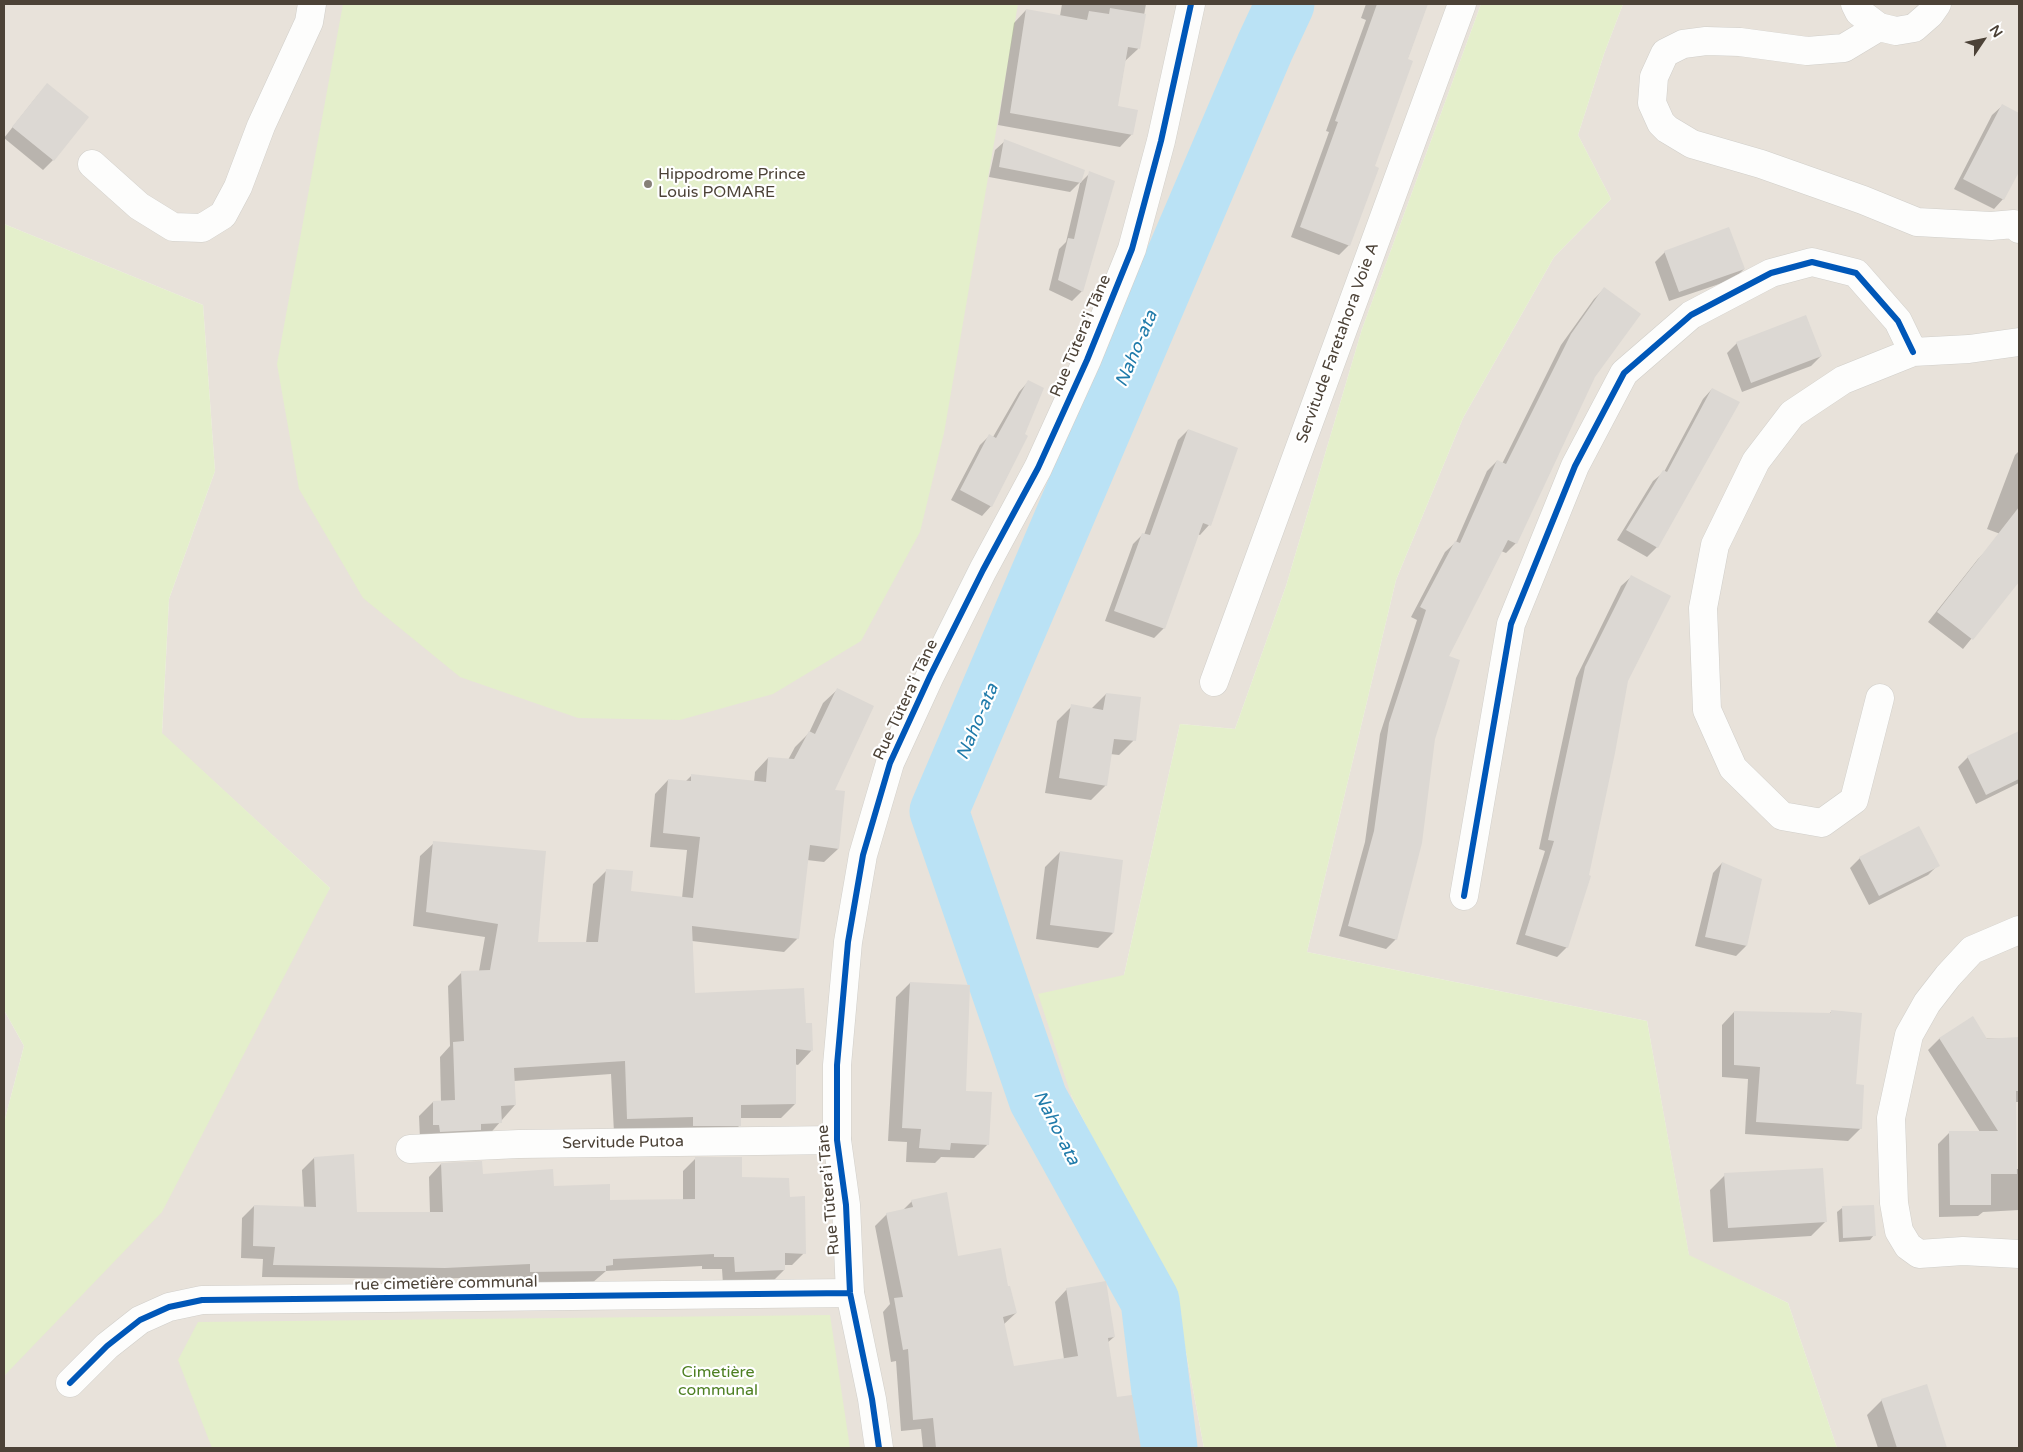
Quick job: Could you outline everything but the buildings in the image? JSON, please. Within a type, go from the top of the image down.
[{"type":"street","points":[[92,164],[139,206],[174,227],[202,228],[223,215],[238,187],[261,126],[309,22],[312,4]]},
{"type":"street","name":"Rue Tūtera'i Tāne","points":[[879,1448],[872,1399],[850,1293],[846,1205],[837,1140],[838,1065],[848,942],[863,855],[890,764],[930,676],[983,570],[1038,468],[1087,360],[1132,249],[1161,141],[1191,4]]},
{"type":"street","name":"Servitude Faretahora Voie A","points":[[1214,682],[1462,4]]},
{"type":"street","points":[[1855,4],[1859,12],[1879,27],[1896,31],[1914,28],[1930,14],[1937,4]]},
{"type":"street","points":[[1879,27],[1844,48],[1807,51],[1740,42],[1715,41],[1683,44],[1665,53],[1654,77],[1652,103],[1661,123],[1667,129],[1692,144],[1761,164],[1863,200],[1916,222],[1991,226],[2014,224],[2019,229]]},
{"type":"street","points":[[1464,896],[1511,624],[1575,466],[1624,373],[1691,315],[1771,273],[1812,262],[1856,273],[1898,321],[1913,352]]},
{"type":"street","points":[[1880,698],[1854,800],[1822,823],[1782,816],[1733,768],[1708,710],[1703,608],[1715,544],[1756,461],[1792,414],[1843,380],[1913,352],[1969,350],[2019,342]]},
{"type":"street","points":[[2019,930],[1972,950],[1927,1003],[1909,1035],[1891,1118],[1894,1202],[1899,1231],[1908,1246],[1918,1254],[1963,1251],[2019,1254]]},
{"type":"street","name":"Servitude Putoa","points":[[410,1148],[519,1144],[837,1140]]},
{"type":"street","name":"rue cimetière communal","points":[[70,1383],[107,1346],[140,1320],[169,1306],[202,1300],[850,1293]]},
{"type":"shaded area","points":[[4,4],[1481,4],[1362,329],[1286,586],[1235,729],[1180,724],[1124,975],[1071,1095],[1178,1310],[1204,1448],[4,1448],[4,1376],[330,888],[162,734],[169,599],[215,471],[203,305],[4,224]]},
{"type":"shaded area","points":[[1623,4],[2019,4],[2019,1448],[1837,1448],[1788,1303],[1689,1256],[1647,1021],[1307,952],[1396,580],[1463,418],[1554,257],[1611,199],[1578,135],[1604,54]]},
{"type":"shaded area","points":[[4,1010],[24,1046],[4,1123]]},
{"type":"green space","name":"Hippodrome Prince Louis POMARE","points":[[343,4],[1018,4],[944,433],[920,532],[861,641],[773,694],[680,720],[578,718],[460,677],[363,598],[299,489],[277,364]]},
{"type":"green space","points":[[1481,4],[1623,4],[1604,54],[1578,135],[1611,199],[1554,257],[1463,418],[1396,580],[1307,952],[1647,1021],[1689,1255],[1788,1303],[1837,1448],[1204,1448],[1178,1310],[1071,1095],[1038,994],[1124,975],[1180,724],[1235,729],[1286,586],[1362,329]]},
{"type":"green space","points":[[4,224],[203,305],[215,471],[169,599],[162,733],[330,888],[162,1212],[4,1376],[4,1123],[24,1046],[4,1010]]},
{"type":"green space","name":"Cimetière communal","points":[[830,1315],[850,1448],[212,1448],[178,1360],[198,1322]]},
{"type":"waterway","name":"Naho-ata","points":[[1168,1448],[1150,1301],[1038,1099],[939,811],[1285,4]]},
{"type":"cycle path","points":[[879,1448],[872,1399],[850,1293],[846,1205],[837,1140],[837,1065],[848,942],[863,855],[890,763],[930,676],[983,570],[1038,468],[1087,360],[1132,249],[1161,141],[1191,4]]},
{"type":"cycle path","points":[[1464,896],[1511,624],[1575,466],[1624,373],[1691,315],[1771,273],[1812,262],[1856,273],[1898,321],[1913,352]]},
{"type":"cycle path","points":[[70,1383],[107,1346],[140,1320],[169,1307],[202,1300],[850,1293]]},
{"type":"place","name":"Hippodrome Prince Louis POMARE","points":[[648,184]]}]
